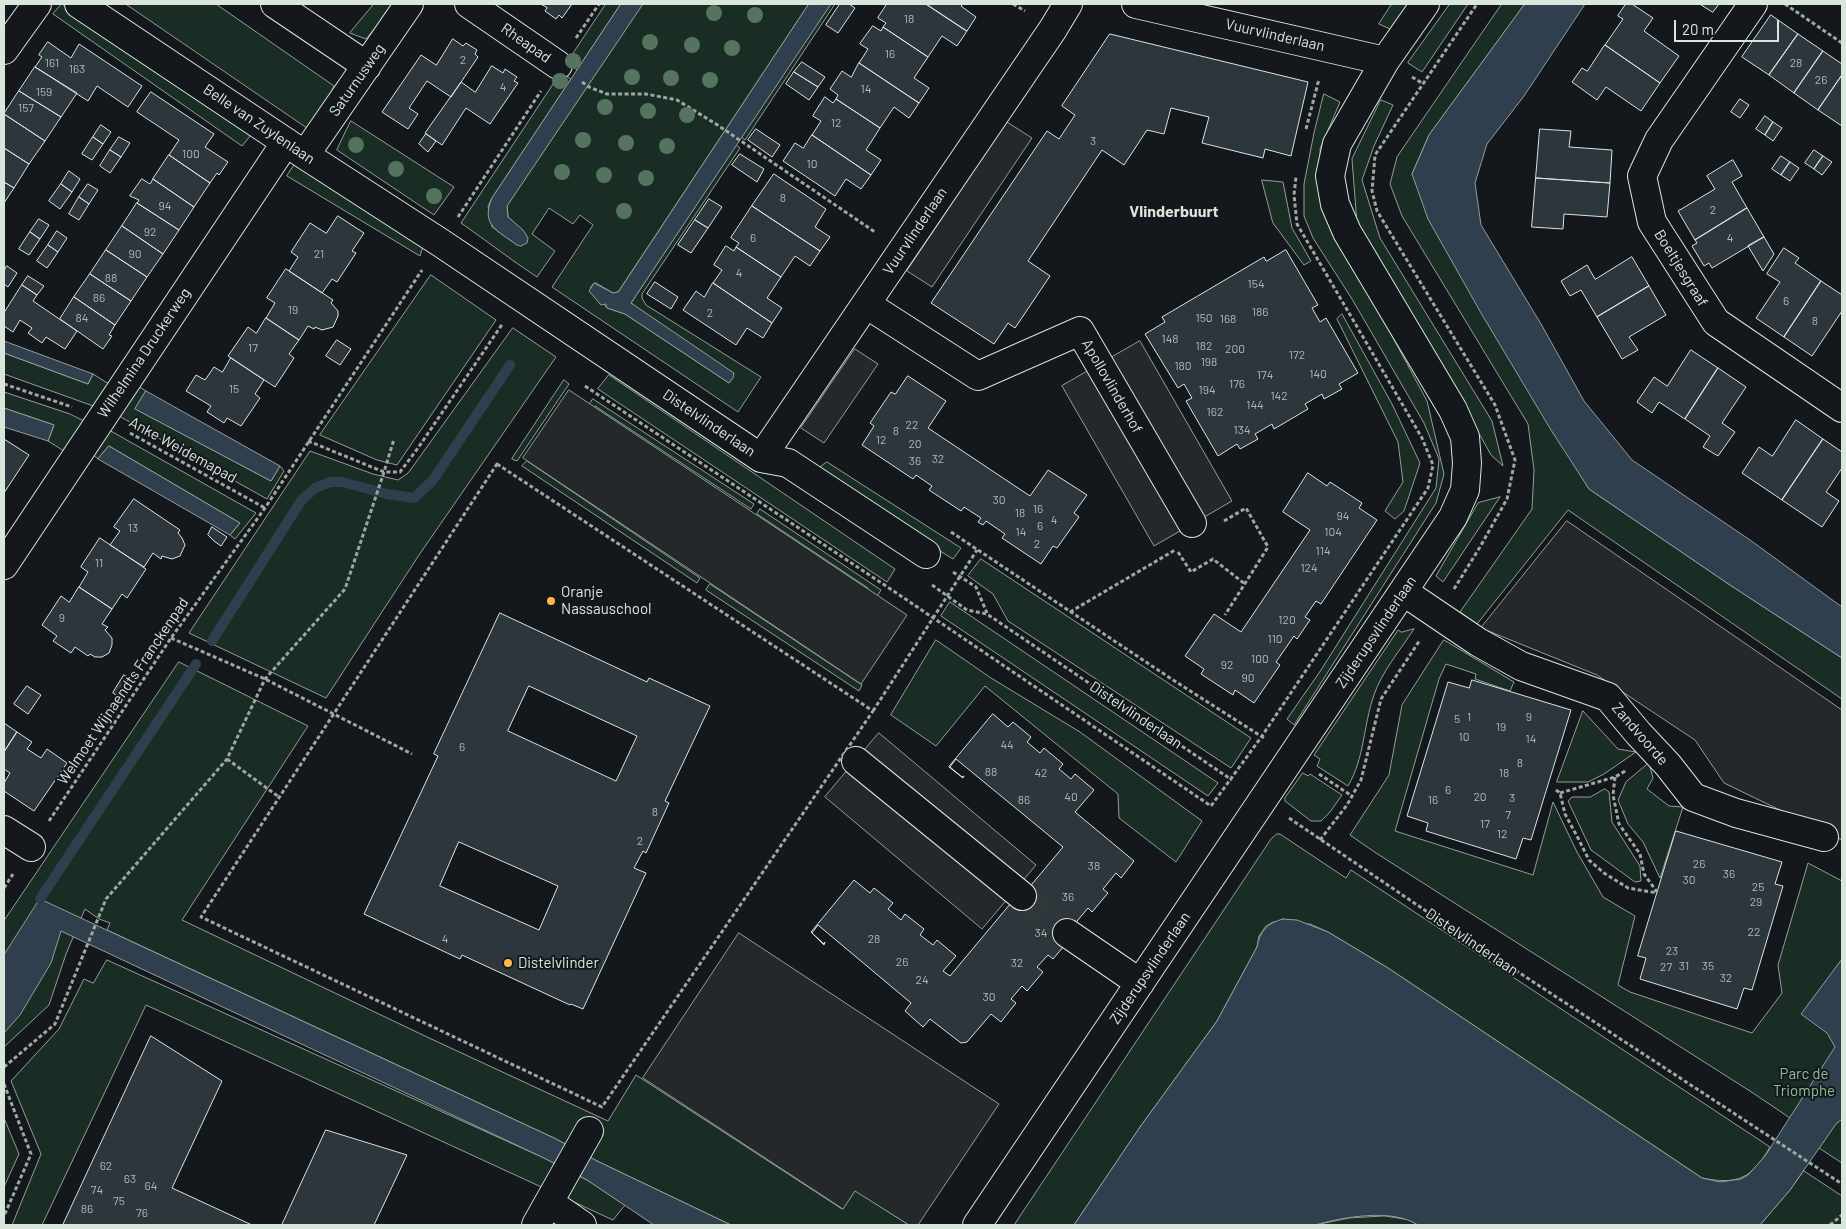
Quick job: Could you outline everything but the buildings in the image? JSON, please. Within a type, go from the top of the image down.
[{"type":"street","points":[[4,50],[36,4]]},
{"type":"street","name":"Belle van Zuylenlaan","points":[[79,4],[441,243]]},
{"type":"street","points":[[275,4],[367,66]]},
{"type":"street","name":"Saturnusweg","points":[[296,149],[367,66],[409,4]]},
{"type":"street","name":"Rheapad","points":[[469,4],[558,65]]},
{"type":"street","name":"Vuurvlinderlaan","points":[[761,458],[1068,4]]},
{"type":"street","name":"Vuurvlinderlaan","points":[[1136,4],[1385,60]]},
{"type":"street","name":"Zijderupsvlinderlaan","points":[[977,1225],[1404,592],[1453,517],[1465,490],[1467,463],[1465,437],[1452,410],[1347,232],[1335,204],[1330,176],[1337,144],[1385,60],[1425,4]]},
{"type":"street","name":"Boeltjesgraaf","points":[[1753,4],[1659,140],[1642,176],[1652,222],[1716,322],[1842,408]]},
{"type":"street","name":"Wilhelmina Druckerweg","points":[[4,565],[101,417],[296,149]]},
{"type":"street","name":"Distelvlinderlaan","points":[[441,243],[761,458],[788,463],[926,554]]},
{"type":"street","name":"Apollovlinderhof","points":[[866,304],[978,376],[1080,331],[1192,523]]},
{"type":"street","name":"Zandvoorde","points":[[1404,592],[1470,636],[1521,666],[1608,697],[1668,765],[1693,797],[1736,813],[1824,837]]},
{"type":"street","points":[[856,761],[1022,896]]},
{"type":"street","points":[[4,830],[31,847]]},
{"type":"street","points":[[1067,933],[1140,983]]},
{"type":"street","points":[[582,1225],[543,1214],[589,1131]]},
{"type":"path","points":[[1785,4],[1842,43]]},
{"type":"path","points":[[1304,138],[1326,47]]},
{"type":"path","points":[[589,87],[607,94],[646,94],[677,100],[716,124],[903,250]]},
{"type":"path","points":[[585,386],[1211,806],[1232,780],[1428,488],[1432,465],[1422,438],[1297,224],[1294,195],[1296,175]]},
{"type":"path","points":[[308,441],[384,472],[400,472],[520,297]]},
{"type":"path","name":"Anke Weidemapad","points":[[4,384],[101,417],[265,508]]},
{"type":"path","points":[[4,1068],[55,1024],[106,900],[227,759],[265,679],[345,589],[394,439]]},
{"type":"path","points":[[874,711],[497,464],[201,917],[602,1107],[874,711],[977,550]]},
{"type":"path","name":"Welmoet Wijnaendts Franckenpad","points":[[4,888],[171,638],[265,508]]},
{"type":"path","points":[[1223,522],[1246,508],[1268,548],[1225,615]]},
{"type":"path","points":[[944,528],[1352,796]]},
{"type":"path","points":[[1070,612],[1176,549],[1191,572],[1212,559],[1245,584]]},
{"type":"path","name":"Distelvlinderlaan","points":[[926,554],[976,587],[987,614],[1454,930],[1842,1184]]},
{"type":"path","points":[[171,638],[265,679],[412,754]]},
{"type":"path","points":[[1560,793],[1615,777],[1654,750]]},
{"type":"path","points":[[227,759],[280,797]]},
{"type":"path","points":[[1556,790],[1560,793],[1564,814],[1589,860],[1604,873],[1628,888],[1657,893],[1644,874],[1640,854],[1619,824],[1613,795],[1615,777]]},
{"type":"path","points":[[4,1084],[31,1154],[4,1216]]},
{"type":"path","points":[[1830,1225],[1842,1215]]},
{"type":"green space","points":[[62,4],[251,135],[242,146],[53,14]]},
{"type":"green space","points":[[126,4],[216,4],[334,86],[329,99],[309,129]]},
{"type":"green space","points":[[374,4],[395,4],[366,39],[350,33]]},
{"type":"green space","points":[[606,4],[621,4],[577,70],[567,63]]},
{"type":"green space","points":[[643,4],[809,4],[618,292],[613,293],[596,283],[590,288],[607,308],[625,314],[729,383],[731,381],[631,303],[736,145],[740,148],[642,294],[646,305],[761,377],[738,412],[552,287],[593,225],[580,215],[573,224],[549,208],[532,234],[555,251],[537,277],[461,223],[561,72],[571,79],[488,206],[492,227],[517,245],[519,227],[508,217],[507,206]]},
{"type":"green space","points":[[831,4],[835,4],[745,140],[741,137]]},
{"type":"green space","points":[[1392,4],[1409,4],[1390,29],[1379,24]]},
{"type":"green space","points":[[1450,4],[1468,4],[1422,72],[1408,63]]},
{"type":"green space","points":[[1502,4],[1525,4],[1429,135],[1412,174],[1589,489],[1730,585],[1842,658],[1842,699],[1568,510],[1477,624],[1460,612],[1532,509],[1534,470],[1528,424],[1402,216],[1390,184],[1397,157]]},
{"type":"green space","points":[[1324,94],[1340,102],[1320,149],[1323,192],[1332,234],[1390,332],[1427,401],[1444,474],[1436,503],[1294,725],[1287,719],[1321,670],[1436,488],[1439,459],[1424,423],[1352,299],[1313,238],[1304,216],[1304,184]]},
{"type":"green space","points":[[1381,100],[1393,105],[1374,146],[1362,180],[1380,238],[1492,421],[1503,466],[1491,455],[1441,365],[1357,224],[1352,159]]},
{"type":"green space","points":[[351,121],[454,187],[434,215],[337,150]]},
{"type":"green space","points":[[297,161],[424,243],[420,256],[287,176]]},
{"type":"green space","points":[[1262,180],[1283,182],[1292,228],[1311,261],[1304,265],[1273,223]]},
{"type":"green space","points":[[431,275],[496,320],[397,465],[377,460],[320,435]]},
{"type":"green space","points":[[1342,314],[1392,404],[1420,463],[1404,511],[1395,519],[1385,511],[1403,482],[1398,442],[1337,319]]},
{"type":"green space","points":[[513,328],[556,357],[419,555],[326,698],[189,633],[310,451],[373,474],[398,480],[408,473]]},
{"type":"green space","points":[[4,353],[88,384],[93,374],[112,386],[96,407],[4,374]]},
{"type":"green space","points":[[609,375],[895,569],[887,582],[598,389]]},
{"type":"green space","points":[[564,380],[569,384],[517,461],[512,459]]},
{"type":"green space","points":[[136,385],[146,391],[136,409],[271,481],[280,466],[284,471],[267,499],[119,416]]},
{"type":"green space","points":[[4,392],[70,414],[86,422],[67,453],[48,441],[54,425],[4,408]]},
{"type":"green space","points":[[593,399],[754,504],[751,509],[595,406],[579,428],[575,426]]},
{"type":"green space","points":[[109,430],[256,513],[235,539],[230,535],[240,523],[109,446],[98,459],[91,453]]},
{"type":"green space","points":[[527,461],[700,578],[697,583],[522,466]]},
{"type":"green space","points":[[827,462],[961,548],[953,559],[814,472]]},
{"type":"green space","points":[[1500,497],[1443,582],[1436,576],[1478,503]]},
{"type":"green space","points":[[760,509],[881,590],[864,617],[854,610],[868,588],[757,514]]},
{"type":"green space","points":[[981,559],[1251,738],[1231,768],[1008,621],[993,594],[968,576]]},
{"type":"green space","points":[[710,584],[862,685],[859,691],[706,590]]},
{"type":"green space","points":[[950,602],[1218,783],[1208,796],[941,616]]},
{"type":"green space","points":[[1414,629],[1386,670],[1377,687],[1370,707],[1358,764],[1348,786],[1317,766],[1320,759],[1314,755],[1398,630],[1401,632]]},
{"type":"green space","points":[[936,640],[991,678],[1080,732],[1202,821],[1176,862],[1119,818],[1118,794],[985,686],[936,746],[891,715]]},
{"type":"green space","name":"Parc de Triomphe","points":[[1444,640],[1514,682],[1510,691],[1475,679],[1476,674],[1446,664],[1439,679],[1395,831],[1533,875],[1553,802],[1577,852],[1603,897],[1635,916],[1618,985],[1630,992],[1752,1033],[1782,993],[1778,965],[1808,863],[1842,881],[1842,1163],[1819,1148],[1824,1141],[1753,1093],[1350,835],[1389,775],[1402,705]]},
{"type":"green space","points":[[179,662],[308,726],[182,920],[608,1121],[636,1075],[842,1209],[855,1190],[909,1225],[731,1225],[597,1161],[554,1138],[107,930],[110,923],[99,919],[85,909],[66,954],[49,1005],[4,1047],[4,921]]},
{"type":"green space","points":[[1583,711],[1618,749],[1636,752],[1604,774],[1588,782],[1557,782]]},
{"type":"green space","points":[[1649,763],[1653,778],[1647,789],[1669,806],[1683,807],[1660,878],[1643,842],[1628,824],[1618,800],[1626,782]]},
{"type":"green space","points":[[1303,773],[1308,776],[1310,774],[1342,795],[1321,821],[1311,821],[1285,801],[1285,798]]},
{"type":"green space","points":[[1605,789],[1609,792],[1612,822],[1640,866],[1641,881],[1635,882],[1591,850],[1568,801],[1572,797],[1590,797]]},
{"type":"green space","points":[[1280,834],[1346,878],[1351,870],[1770,1147],[1763,1158],[1750,1173],[1734,1180],[1725,1181],[1702,1178],[1388,968],[1328,932],[1310,924],[1273,922],[1266,926],[1259,936],[1257,947],[1217,1021],[1140,1127],[1074,1225],[1014,1225],[1271,839]]},
{"type":"green space","points":[[107,960],[544,1158],[587,1180],[625,1205],[613,1220],[146,1005],[42,1225],[12,1225],[41,1154],[11,1081],[59,1029],[84,979],[93,983]]},
{"type":"green space","points":[[4,1118],[19,1154],[4,1187]]},
{"type":"green space","points":[[1804,1171],[1842,1196],[1842,1225],[1760,1225],[1790,1190]]},
{"type":"green space","points":[[1385,1216],[1410,1220],[1418,1225],[1315,1225],[1349,1218]]},
{"type":"shaded area","points":[[1007,122],[1032,138],[932,287],[907,271]]},
{"type":"shaded area","points":[[1140,341],[1232,501],[1154,546],[1062,386]]},
{"type":"shaded area","points":[[855,349],[878,364],[824,443],[801,428]]},
{"type":"shaded area","points":[[569,390],[907,615],[861,684],[523,458]]},
{"type":"shaded area","points":[[1567,521],[1842,710],[1842,840],[1724,783],[1695,740],[1597,675],[1481,628]]},
{"type":"shaded area","points":[[879,733],[1036,865],[982,929],[825,797]]},
{"type":"shaded area","points":[[739,933],[999,1104],[918,1225],[909,1225],[855,1191],[843,1209],[643,1078]]},
{"type":"water","points":[[621,4],[643,4],[507,206],[508,217],[523,230],[528,238],[527,243],[521,246],[517,245],[498,231],[490,221],[488,215],[492,198]]},
{"type":"water","points":[[809,4],[831,4],[631,303],[734,373],[729,383],[625,314],[607,308],[606,304],[601,305],[589,291],[594,283],[613,293],[618,292]]},
{"type":"water","points":[[1525,4],[1585,4],[1524,96],[1487,144],[1475,183],[1481,225],[1541,324],[1584,401],[1632,460],[1750,540],[1842,607],[1842,658],[1730,585],[1589,489],[1551,430],[1481,313],[1428,219],[1412,174],[1429,135]]},
{"type":"water","points":[[4,341],[93,374],[88,384],[4,353]]},
{"type":"water","points":[[146,391],[280,466],[271,481],[135,409]]},
{"type":"water","points":[[4,408],[54,425],[48,441],[4,427]]},
{"type":"water","points":[[109,446],[240,523],[230,535],[98,459]]},
{"type":"water","points":[[40,899],[554,1138],[597,1161],[731,1225],[654,1225],[587,1180],[544,1158],[61,931],[51,963],[20,1015],[4,1033],[4,955]]},
{"type":"water","points":[[1283,919],[1297,920],[1328,932],[1388,968],[1702,1178],[1720,1182],[1741,1179],[1748,1175],[1765,1156],[1835,1047],[1827,1033],[1801,1014],[1842,959],[1842,1119],[1836,1124],[1790,1190],[1760,1225],[1418,1225],[1407,1220],[1382,1215],[1353,1217],[1315,1225],[1074,1225],[1140,1127],[1217,1021],[1257,947],[1262,932],[1269,925]]},
{"type":"waterway","points":[[212,641],[301,501],[315,488],[330,482],[342,482],[387,494],[414,498],[433,480],[510,365]]},
{"type":"waterway","points":[[40,899],[196,664]]},
{"type":"tunnel","points":[[1022,896],[1067,933]]},
{"type":"place","name":"Oranje Nassauschool","points":[[551,601]]},
{"type":"place","name":"Distelvlinder","points":[[508,963]]},
{"type":"district","name":"Vlinderbuurt","points":[[1174,212]]}]
